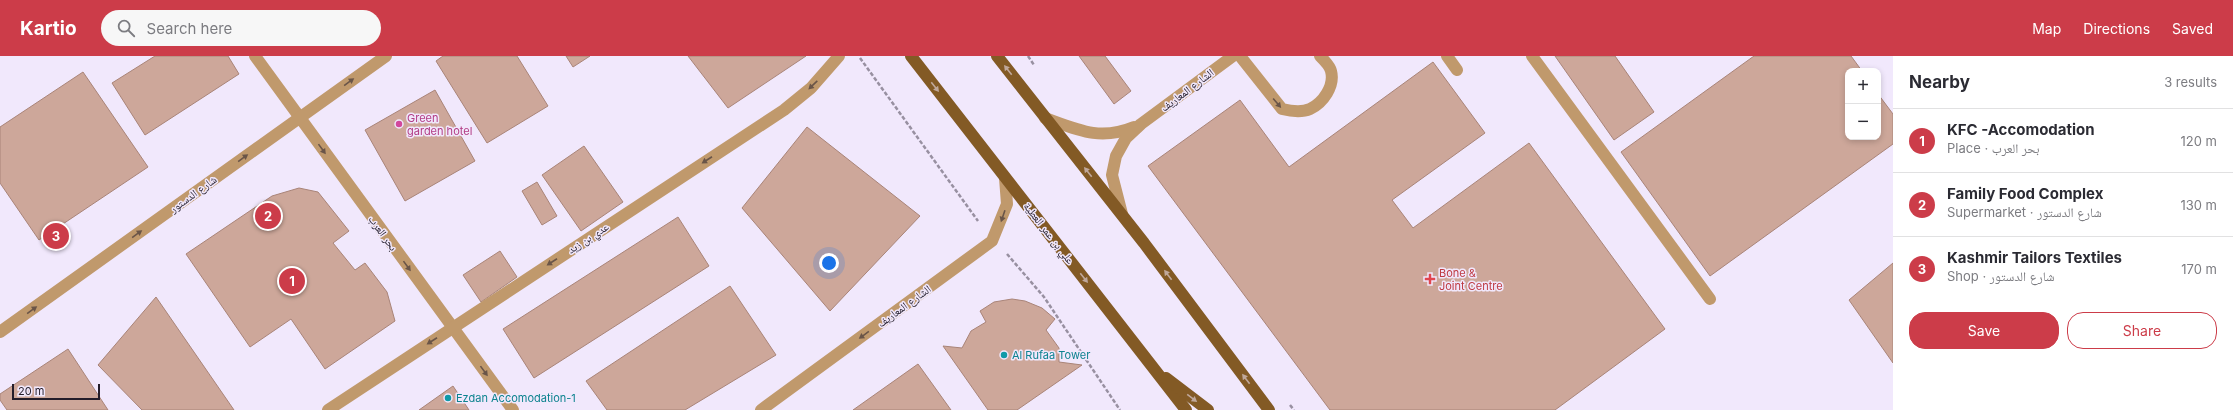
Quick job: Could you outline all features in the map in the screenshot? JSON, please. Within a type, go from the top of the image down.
[{"type":"main road","name":"علي بن عمر العطية","points":[[911,56],[1186,410]]},
{"type":"main road","points":[[997,56],[1269,410]]},
{"type":"main road","points":[[1154,369],[1208,410]]},
{"type":"street","name":"بحر العرب","points":[[255,56],[513,410]]},
{"type":"street","name":"شارع الدستور","points":[[0,332],[386,56]]},
{"type":"street","name":"عدي بن زيد","points":[[328,410],[784,110],[811,88],[839,56]]},
{"type":"street","name":"الشارع المعاريف","points":[[1122,217],[1112,175],[1116,156],[1126,138],[1141,124],[1233,56]]},
{"type":"street","points":[[1240,56],[1282,109],[1292,112],[1309,110],[1324,98],[1332,84],[1331,70],[1320,56]]},
{"type":"street","points":[[1447,56],[1457,70]]},
{"type":"street","points":[[1532,56],[1710,299]]},
{"type":"street","name":"الشارع المعاريف","points":[[1045,118],[1081,131],[1102,135],[1123,132],[1141,124]]},
{"type":"street","name":"الشارع المعاريف","points":[[761,410],[992,241],[1007,204],[1005,178]]},
{"type":"building","points":[[155,56],[228,56],[239,74],[145,135],[112,83]]},
{"type":"building","points":[[443,56],[517,56],[548,106],[487,143],[436,61]]},
{"type":"building","points":[[566,56],[590,56],[573,67]]},
{"type":"building","points":[[688,56],[806,56],[728,108]]},
{"type":"building","points":[[1079,56],[1105,56],[1131,91],[1114,104]]},
{"type":"building","points":[[1555,56],[1615,56],[1654,112],[1614,140]]},
{"type":"building","points":[[1754,56],[1851,56],[1860,68],[1845,68],[1845,140],[1881,140],[1881,98],[1893,114],[1893,144],[1710,276],[1621,152]]},
{"type":"building","name":"Bone & Joint Centre","points":[[1433,62],[1485,133],[1392,200],[1413,228],[1529,143],[1665,329],[1555,410],[1330,410],[1148,166],[1240,100],[1289,167]]},
{"type":"building","points":[[83,72],[148,167],[39,240],[0,183],[0,127]]},
{"type":"building","points":[[435,90],[475,161],[405,201],[365,130]]},
{"type":"building","points":[[807,127],[920,216],[830,311],[742,208]]},
{"type":"building","points":[[584,146],[623,202],[581,231],[542,175]]},
{"type":"building","points":[[537,182],[557,216],[542,225],[522,191]]},
{"type":"building","points":[[299,188],[318,192],[349,231],[333,243],[355,270],[365,263],[387,292],[395,321],[325,369],[291,319],[250,347],[186,254],[272,196]]},
{"type":"building","points":[[678,217],[709,266],[534,378],[503,329]]},
{"type":"building","points":[[500,251],[517,277],[481,302],[463,275]]},
{"type":"building","points":[[1893,263],[1893,363],[1849,300]]},
{"type":"building","points":[[730,286],[776,355],[685,410],[607,410],[586,381]]},
{"type":"building","points":[[156,297],[234,410],[142,410],[98,365]]},
{"type":"building","name":"Al Rufaa Tower","points":[[1012,299],[1025,301],[1042,308],[1055,319],[1046,330],[1059,348],[1059,362],[1082,365],[1017,410],[988,410],[943,346],[962,348],[971,331],[986,322],[980,311],[994,302]]},
{"type":"building","points":[[68,349],[108,410],[7,410],[0,400],[0,394]]},
{"type":"building","points":[[918,364],[951,410],[853,410]]},
{"type":"building","name":"Ezdan Accomodation-1","points":[[453,386],[469,410],[419,410]]},
{"type":"place","name":"Green garden hotel","points":[[399,124]]},
{"type":"place","name":"Family Food Complex","points":[[268,216]]},
{"type":"place","name":"Kashmir Tailors Textiles","points":[[56,236]]},
{"type":"place","name":"Bone & Joint Centre","points":[[1430,279]]},
{"type":"place","name":"KFC -Accomodation","points":[[292,281]]},
{"type":"place","name":"Al Rufaa Tower","points":[[1004,355]]},
{"type":"place","name":"Ezdan Accomodation-1","points":[[448,398]]}]
